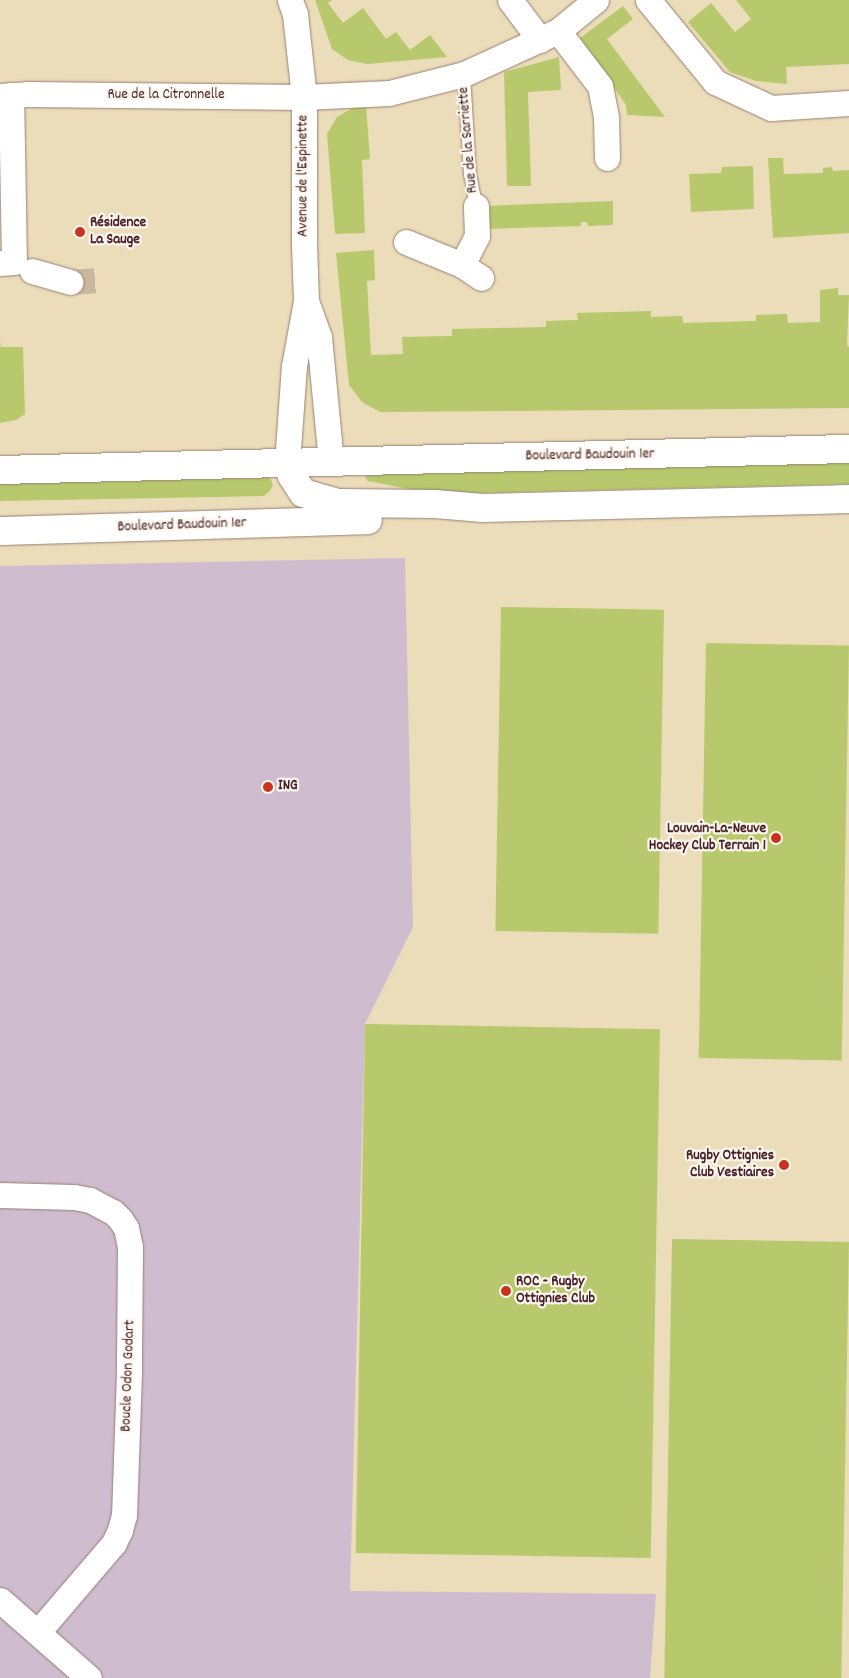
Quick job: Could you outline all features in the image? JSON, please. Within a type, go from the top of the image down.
[{"type":"main road","name":"Boulevard Baudouin 1er","points":[[0,470],[849,449]]},
{"type":"main road","points":[[314,497],[320,492],[331,461]]},
{"type":"main road","name":"Boulevard Baudouin 1er","points":[[287,463],[292,476],[304,493],[338,503],[435,504],[483,508],[849,499]]},
{"type":"main road","name":"Boulevard Baudouin 1er","points":[[0,516],[275,509],[304,503],[314,497]]},
{"type":"main road","name":"Boulevard Baudouin 1er","points":[[0,531],[448,518],[483,508]]},
{"type":"street","points":[[290,0],[295,14],[304,97]]},
{"type":"street","points":[[510,0],[600,86],[606,118],[607,158]]},
{"type":"street","name":"Avenue de l'Espinette","points":[[287,463],[294,366],[306,301],[304,97],[389,92],[464,74],[549,36],[596,0]]},
{"type":"street","points":[[648,0],[715,82],[771,108],[849,103]]},
{"type":"street","points":[[0,263],[14,262],[13,95]]},
{"type":"street","name":"Rue de la Citronnelle","points":[[13,95],[304,97]]},
{"type":"street","points":[[406,242],[471,272],[477,236],[476,206]]},
{"type":"street","points":[[32,271],[70,282]]},
{"type":"street","name":"Avenue de l'Espinette","points":[[306,301],[319,337],[331,461]]},
{"type":"street","name":"Boucle Odon Godart","points":[[0,1195],[74,1197],[90,1200],[113,1212],[120,1219],[126,1228],[130,1247],[129,1373],[124,1515],[114,1543],[38,1632]]},
{"type":"street","points":[[0,1600],[89,1678]]},
{"type":"lane","name":"Rue de la Sarriette","points":[[464,74],[470,174],[476,206]]},
{"type":"shaded area","points":[[405,558],[413,927],[365,1024],[350,1591],[656,1594],[650,1678],[0,1678],[0,566]]},
{"type":"green space","points":[[315,0],[332,0],[328,3],[343,23],[363,8],[386,39],[396,32],[410,50],[430,35],[447,57],[367,64],[348,60],[332,49]]},
{"type":"green space","points":[[736,0],[849,0],[849,64],[786,67],[787,84],[756,81],[730,72],[688,22],[711,3],[735,32],[751,19]]},
{"type":"green space","points":[[623,6],[633,19],[607,39],[665,117],[627,115],[626,105],[580,38]]},
{"type":"green space","points":[[559,57],[561,90],[528,92],[531,186],[507,186],[504,72]]},
{"type":"green space","points":[[366,105],[370,159],[362,160],[365,233],[335,234],[327,134],[337,117],[354,107]]},
{"type":"green space","points":[[768,158],[783,158],[784,174],[823,173],[823,168],[832,167],[833,171],[849,170],[849,233],[773,238]]},
{"type":"green space","points":[[753,166],[754,209],[691,212],[689,174],[721,173],[722,167]]},
{"type":"green space","points":[[613,201],[613,225],[588,226],[587,222],[581,222],[581,226],[486,229],[485,206]]},
{"type":"green space","points":[[374,250],[375,280],[367,281],[371,355],[403,354],[402,337],[452,336],[452,329],[546,327],[546,321],[578,320],[577,313],[651,311],[651,317],[682,316],[683,323],[756,321],[756,315],[787,314],[788,323],[820,322],[820,290],[838,288],[838,295],[849,295],[847,345],[849,347],[849,408],[380,412],[362,402],[349,385],[336,253]]},
{"type":"green space","points":[[0,342],[1,347],[23,347],[25,414],[16,420],[0,423]]},
{"type":"green space","points":[[849,459],[849,484],[434,494],[368,481],[365,476],[365,473]]},
{"type":"green space","points":[[263,472],[270,478],[273,485],[264,496],[0,501],[0,479]]},
{"type":"green space","points":[[501,607],[664,610],[658,934],[495,931]]},
{"type":"green space","name":"Louvain-La-Neuve Hockey Club Terrain 1","points":[[706,643],[849,645],[842,1060],[699,1058]]},
{"type":"green space","name":"ROC - Rugby Ottignies Club","points":[[365,1024],[660,1029],[651,1558],[356,1553]]},
{"type":"green space","points":[[672,1239],[849,1242],[841,1678],[664,1678]]},
{"type":"tunnel","points":[[70,282],[100,280]]},
{"type":"place","name":"Résidence La Sauge","points":[[80,232]]},
{"type":"place","name":"ING","points":[[268,787]]},
{"type":"place","name":"Louvain-La-Neuve Hockey Club Terrain 1","points":[[776,838]]},
{"type":"place","name":"Rugby Ottignies Club Vestiaires","points":[[784,1165]]},
{"type":"place","name":"ROC - Rugby Ottignies Club","points":[[506,1291]]}]
